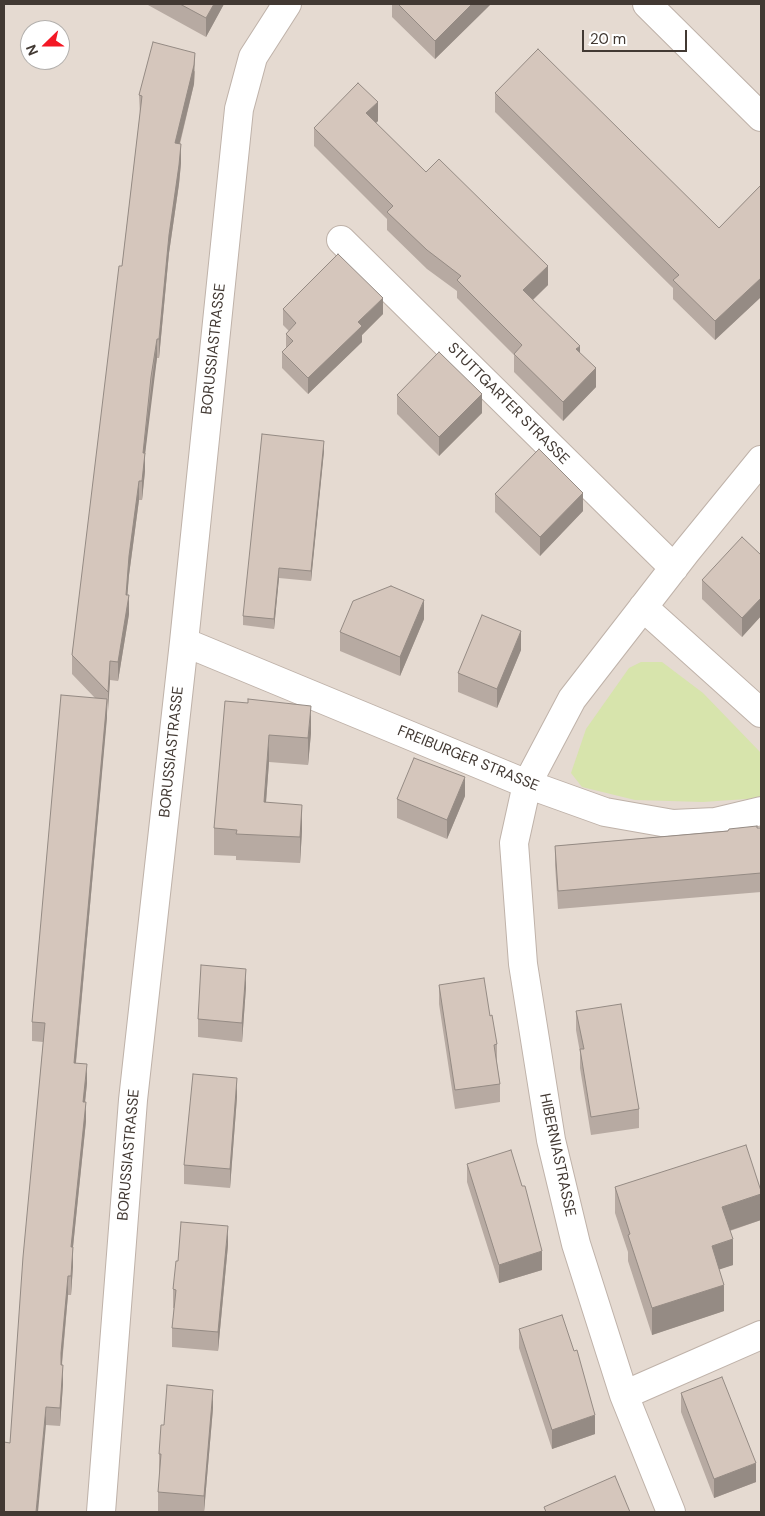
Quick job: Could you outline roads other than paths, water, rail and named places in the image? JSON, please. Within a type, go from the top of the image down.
[{"type":"street","name":"BORUSSIASTRASSE","points":[[101,1512],[133,1100],[184,642],[239,108],[253,57],[287,4]]},
{"type":"street","points":[[647,4],[761,117]]},
{"type":"street","name":"STUTTGARTER STRASSE","points":[[342,240],[680,560]]},
{"type":"street","points":[[527,784],[572,699],[680,560],[761,460]]},
{"type":"street","points":[[680,560],[761,490]]},
{"type":"street","points":[[643,607],[761,713]]},
{"type":"street","name":"FREIBURGER STRASSE","points":[[184,642],[527,784],[605,812],[673,824],[716,822],[761,811]]},
{"type":"street","name":"HIBERNIASTRASSE","points":[[527,784],[514,843],[516,901],[524,974],[553,1149],[576,1244],[624,1395],[672,1512]]},
{"type":"street","points":[[624,1395],[761,1335]]}]
